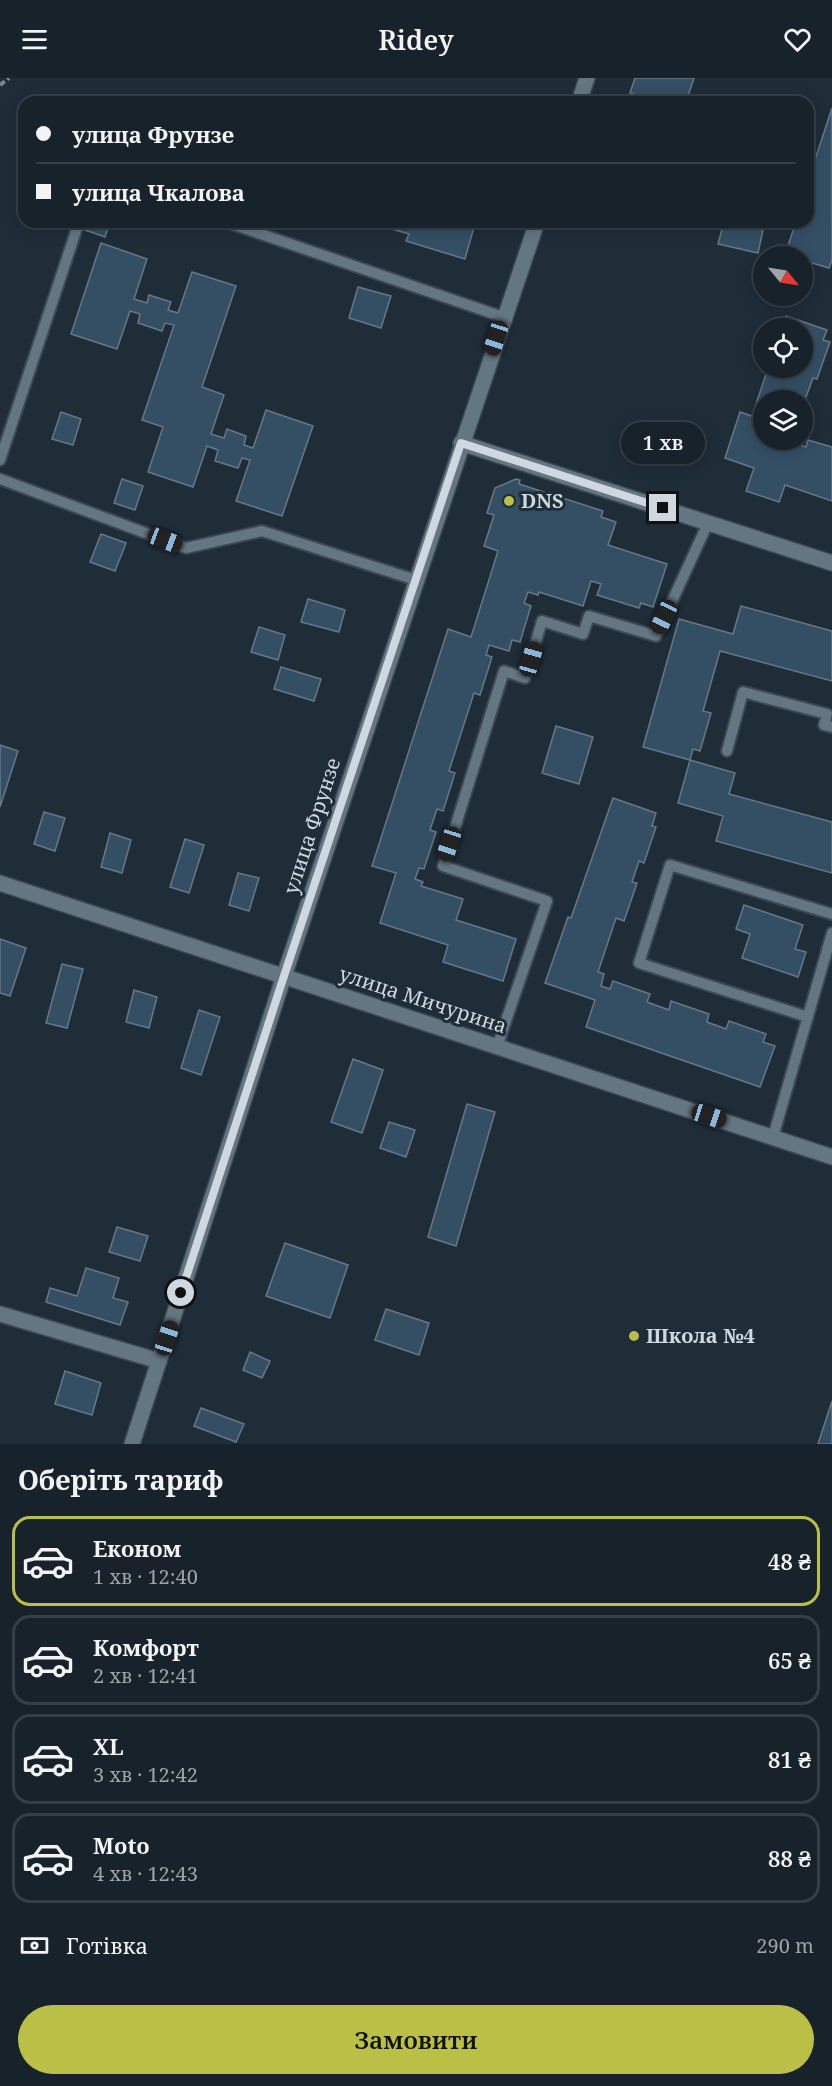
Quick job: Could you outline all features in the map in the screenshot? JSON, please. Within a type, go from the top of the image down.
[{"type":"street","points":[[581,96],[587,78]]},
{"type":"street","name":"улица Фрунзе","points":[[132,1444],[284,976],[503,317],[535,228]]},
{"type":"street","points":[[461,443],[832,563]]},
{"type":"street","name":"улица Мичурина","points":[[0,884],[832,1157]]},
{"type":"street","points":[[0,1314],[159,1361]]},
{"type":"lane","points":[[0,460],[77,228]]},
{"type":"lane","points":[[243,228],[503,317]]},
{"type":"lane","points":[[0,479],[186,548],[262,531],[416,580]]},
{"type":"lane","points":[[497,1047],[547,901],[442,866],[504,671],[525,678],[542,621],[584,634],[589,616],[656,636],[708,523]]},
{"type":"lane","points":[[727,751],[743,692],[827,714],[824,725],[832,728]]},
{"type":"lane","points":[[807,1017],[639,963],[670,865],[832,915]]},
{"type":"lane","points":[[773,1137],[832,933]]},
{"type":"path","points":[[0,85],[9,78]]},
{"type":"building","points":[[635,78],[694,78],[688,96],[639,96],[630,93]]},
{"type":"building","points":[[832,108],[832,260],[829,268],[813,263],[813,246],[788,246],[794,228],[814,228],[814,163]]},
{"type":"building","points":[[86,228],[108,228],[105,237],[85,230]]},
{"type":"building","points":[[389,228],[474,228],[465,259],[406,241],[409,234]]},
{"type":"building","points":[[722,228],[763,230],[760,246],[753,246],[753,252],[718,244]]},
{"type":"building","points":[[101,243],[147,259],[134,299],[147,303],[149,295],[171,302],[168,310],[178,313],[192,272],[236,286],[202,387],[224,395],[211,434],[224,438],[227,429],[246,436],[244,445],[253,448],[266,410],[313,426],[282,516],[236,501],[250,460],[242,458],[238,468],[215,461],[218,450],[207,446],[193,487],[148,472],[163,427],[142,420],[174,325],[165,323],[162,331],[138,323],[140,314],[130,311],[117,349],[71,334]]},
{"type":"building","points":[[358,287],[391,296],[381,328],[349,318]]},
{"type":"building","points":[[813,325],[827,330],[823,340],[830,342],[817,379],[813,378]]},
{"type":"building","points":[[765,378],[813,378],[809,390],[761,390]]},
{"type":"building","points":[[61,412],[81,419],[73,445],[52,439]]},
{"type":"building","points":[[740,412],[752,416],[753,413],[753,450],[813,450],[813,441],[832,447],[832,501],[785,485],[779,502],[746,491],[754,468],[725,458]]},
{"type":"building","points":[[122,479],[143,486],[135,510],[114,503]]},
{"type":"building","points":[[516,479],[520,480],[519,484],[603,511],[601,517],[616,522],[608,545],[667,564],[653,607],[641,603],[639,608],[597,595],[601,584],[591,581],[583,606],[539,592],[538,595],[528,592],[524,603],[531,606],[520,642],[512,640],[509,651],[489,645],[486,655],[492,657],[480,695],[474,693],[449,771],[455,773],[443,811],[437,809],[430,830],[436,832],[424,869],[419,868],[415,879],[423,882],[421,886],[463,899],[456,920],[516,939],[503,981],[443,962],[448,945],[380,923],[396,873],[372,866],[448,629],[471,637],[498,551],[484,546],[494,515],[487,513],[495,488]]},
{"type":"building","points":[[101,534],[126,543],[115,571],[90,562]]},
{"type":"building","points":[[308,599],[345,610],[339,632],[301,622]]},
{"type":"building","points":[[741,606],[832,631],[832,681],[720,651],[703,711],[711,713],[700,751],[693,749],[690,760],[643,747],[679,619],[733,634]]},
{"type":"building","points":[[259,627],[285,635],[278,660],[251,652]]},
{"type":"building","points":[[281,667],[321,679],[314,701],[274,689]]},
{"type":"building","points":[[556,726],[593,737],[579,784],[542,773]]},
{"type":"building","points":[[0,745],[18,751],[0,807]]},
{"type":"building","points":[[690,760],[735,773],[729,794],[832,822],[832,873],[716,841],[723,816],[678,803]]},
{"type":"building","points":[[613,798],[656,813],[652,826],[656,827],[644,863],[639,861],[632,882],[637,883],[624,921],[616,918],[598,972],[604,974],[601,986],[610,989],[613,981],[650,994],[647,1002],[669,1010],[671,1001],[709,1014],[707,1022],[726,1029],[729,1021],[766,1034],[763,1042],[775,1046],[760,1087],[586,1027],[595,1000],[545,983],[568,917],[571,918]]},
{"type":"building","points":[[44,812],[65,818],[55,851],[34,844]]},
{"type":"building","points":[[110,833],[131,840],[122,873],[101,867]]},
{"type":"building","points":[[185,839],[204,845],[189,893],[170,887]]},
{"type":"building","points":[[238,873],[259,878],[249,911],[229,905]]},
{"type":"building","points":[[744,905],[803,925],[795,949],[806,952],[798,977],[742,958],[750,934],[736,929]]},
{"type":"building","points":[[0,939],[26,948],[10,996],[0,993]]},
{"type":"building","points":[[62,964],[83,969],[67,1028],[46,1023]]},
{"type":"building","points":[[134,990],[157,997],[149,1028],[126,1022]]},
{"type":"building","points":[[199,1010],[220,1017],[201,1075],[181,1068]]},
{"type":"building","points":[[353,1059],[383,1070],[362,1133],[331,1122]]},
{"type":"building","points":[[467,1104],[495,1112],[456,1246],[428,1237]]},
{"type":"building","points":[[389,1122],[415,1130],[406,1157],[380,1148]]},
{"type":"building","points":[[117,1227],[148,1236],[140,1261],[109,1252]]},
{"type":"building","points":[[285,1243],[348,1265],[330,1318],[266,1296]]},
{"type":"building","points":[[86,1268],[119,1278],[113,1298],[128,1302],[120,1325],[46,1302],[50,1288],[77,1296]]},
{"type":"building","points":[[386,1309],[429,1323],[419,1355],[375,1340]]},
{"type":"building","points":[[250,1352],[270,1361],[262,1378],[243,1370]]},
{"type":"building","points":[[65,1371],[101,1383],[92,1415],[55,1404]]},
{"type":"building","points":[[832,1401],[832,1444],[818,1444]]},
{"type":"building","points":[[201,1408],[244,1424],[236,1442],[194,1426]]},
{"type":"place","name":"DNS","points":[[509,501]]},
{"type":"place","name":"Школа №4","points":[[634,1336]]},
{"type":"route","points":[[181,1293],[461,443],[663,508]]}]
